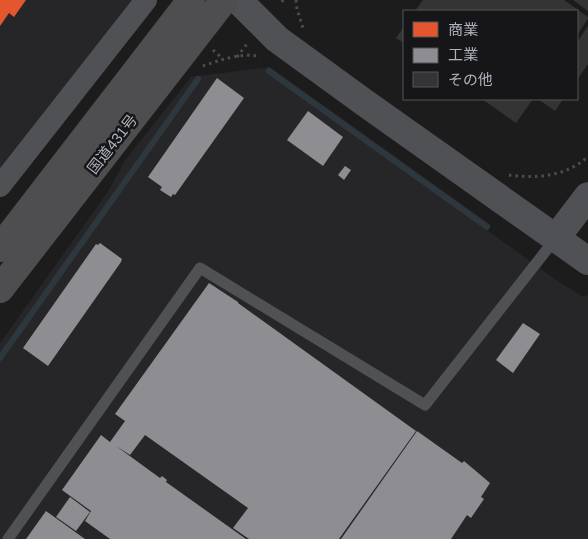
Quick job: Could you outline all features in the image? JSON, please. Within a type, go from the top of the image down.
[{"type":"highway","name":"国道431号","points":[[0,248],[192,0]]},
{"type":"highway","name":"国道431号","points":[[0,289],[224,0]]},
{"type":"street","points":[[0,186],[146,0]]},
{"type":"street","points":[[238,0],[277,39],[588,260]]},
{"type":"street","points":[[556,238],[588,196]]},
{"type":"lane","points":[[8,539],[200,268],[425,405],[556,238]]},
{"type":"path","points":[[296,0],[302,26],[306,32]]},
{"type":"path","points":[[237,57],[247,44]]},
{"type":"path","points":[[213,50],[224,59]]},
{"type":"path","points":[[200,67],[224,59],[255,54],[263,58]]},
{"type":"path","points":[[507,175],[537,177],[568,170],[580,164],[588,156]]},
{"type":"shaded area","points":[[0,0],[137,0],[0,178]]},
{"type":"shaded area","points":[[270,67],[491,225],[487,230],[556,280],[584,297],[588,294],[588,539],[0,539],[0,343],[107,193],[126,159],[191,77]]},
{"type":"building: 商業","points":[[0,0],[26,0],[14,17],[9,13],[0,26]]},
{"type":"building: 工業","points":[[217,78],[244,98],[175,195],[173,194],[171,197],[160,190],[162,187],[148,177]]},
{"type":"building: 工業","points":[[308,111],[343,137],[323,166],[287,140]]},
{"type":"building: 工業","points":[[345,166],[351,170],[344,180],[338,175]]},
{"type":"building: 工業","points":[[100,243],[122,259],[121,262],[48,366],[23,348],[96,244]]},
{"type":"building: 工業","points":[[209,283],[416,431],[339,539],[249,539],[233,528],[248,508],[145,435],[130,455],[116,446],[160,478],[162,476],[167,480],[166,482],[246,539],[110,539],[85,521],[91,511],[62,490],[101,435],[110,442],[125,421],[115,414]]},
{"type":"building: 工業","points":[[523,323],[540,334],[513,373],[496,360]]},
{"type":"building: 工業","points":[[417,431],[462,463],[464,461],[490,483],[481,497],[484,499],[471,518],[467,515],[451,539],[341,539]]},
{"type":"building: 工業","points":[[70,497],[90,512],[76,531],[56,517]]},
{"type":"building: 工業","points":[[46,511],[85,539],[26,539]]},
{"type":"building: その他","points":[[423,0],[564,0],[588,17],[588,19],[578,34],[578,10],[416,10]]},
{"type":"building: その他","points":[[573,0],[588,0],[588,11]]},
{"type":"building: その他","points":[[588,26],[588,64],[578,79],[578,41]]},
{"type":"building: その他","points":[[403,28],[403,42],[396,38]]},
{"type":"building: その他","points":[[483,100],[532,100],[516,123]]},
{"type":"building: その他","points":[[539,100],[562,100],[555,111]]},
{"type":"waterway","points":[[269,71],[487,227]]},
{"type":"waterway","points":[[0,358],[198,79]]}]
